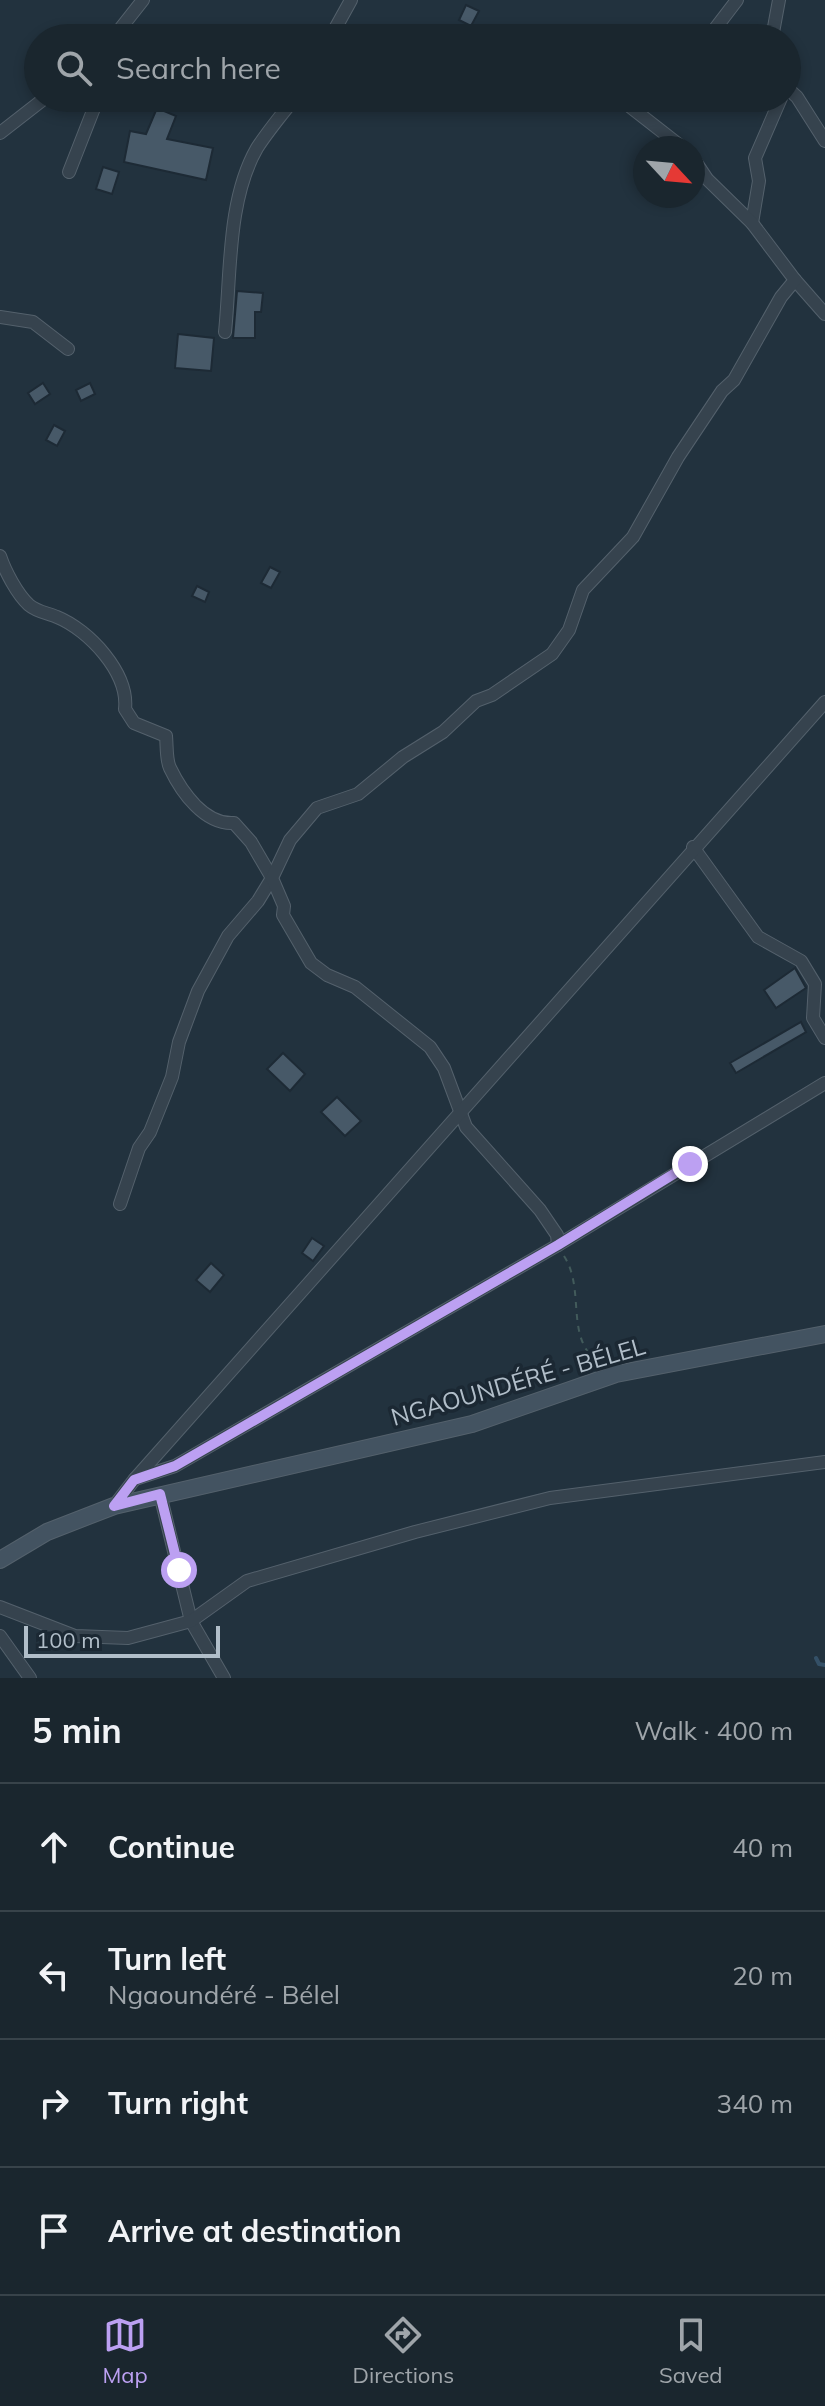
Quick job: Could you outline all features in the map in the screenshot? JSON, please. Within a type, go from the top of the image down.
[{"type":"main road","name":"NGAOUNDÉRÉ - BÉLEL","points":[[0,1560],[47,1532],[114,1506],[472,1424],[616,1374],[825,1334]]},
{"type":"street","points":[[124,24],[143,0]]},
{"type":"street","points":[[719,24],[737,0]]},
{"type":"street","points":[[775,24],[779,0]]},
{"type":"street","points":[[336,24],[346,2]]},
{"type":"street","points":[[127,24],[129,18]]},
{"type":"street","points":[[801,104],[825,141]]},
{"type":"street","points":[[0,133],[27,112]]},
{"type":"street","points":[[69,172],[93,112]]},
{"type":"street","points":[[225,332],[237,211],[246,173],[257,148],[284,112]]},
{"type":"street","points":[[637,112],[668,136]]},
{"type":"street","points":[[752,223],[759,181],[755,158],[775,112]]},
{"type":"street","points":[[705,176],[752,223],[825,314]]},
{"type":"street","points":[[120,1204],[139,1148],[150,1132],[172,1077],[179,1042],[198,991],[228,936],[258,901],[290,840],[317,808],[358,794],[403,757],[443,732],[476,701],[492,695],[552,654],[569,630],[583,590],[633,537],[678,457],[722,391],[734,380],[795,280]]},
{"type":"street","points":[[0,317],[33,322],[68,349]]},
{"type":"street","points":[[0,556],[29,605],[76,628],[97,647],[114,671],[126,699],[125,709],[134,723],[166,736],[169,767],[200,813],[221,824],[234,823],[251,842],[272,878],[284,906],[283,915],[311,963],[327,975],[355,987],[430,1047],[444,1068],[459,1112],[472,1135],[540,1210],[557,1235],[558,1245]]},
{"type":"street","points":[[114,1506],[693,847],[825,702]]},
{"type":"street","points":[[693,847],[758,937],[801,961],[815,984],[813,1018],[825,1038]]},
{"type":"street","points":[[134,1480],[175,1466],[558,1245],[825,1083]]},
{"type":"street","points":[[0,1607],[45,1621],[75,1636],[128,1638],[191,1621],[247,1581],[415,1532],[550,1498],[825,1462]]},
{"type":"street","points":[[160,1494],[191,1621],[224,1678]]},
{"type":"street","points":[[0,1636],[30,1678]]},
{"type":"path","points":[[558,1245],[573,1272],[578,1294],[577,1328],[583,1349],[616,1374]]},
{"type":"building","points":[[466,5],[479,11],[472,24],[459,20]]},
{"type":"building","points":[[155,112],[176,116],[167,139],[213,148],[206,180],[124,162],[130,131],[146,134]]},
{"type":"building","points":[[103,167],[119,172],[112,194],[96,189]]},
{"type":"building","points":[[237,291],[263,293],[261,312],[255,312],[255,338],[233,338]]},
{"type":"building","points":[[178,334],[214,338],[211,371],[175,368]]},
{"type":"building","points":[[43,383],[50,394],[35,404],[28,393]]},
{"type":"building","points":[[90,383],[95,394],[81,401],[76,390]]},
{"type":"building","points":[[54,425],[65,431],[57,446],[46,440]]},
{"type":"building","points":[[270,567],[280,572],[271,588],[261,583]]},
{"type":"building","points":[[197,586],[209,592],[205,602],[192,596]]},
{"type":"building","points":[[795,968],[806,988],[776,1008],[764,990]]},
{"type":"building","points":[[801,1022],[806,1032],[736,1073],[730,1063]]},
{"type":"building","points":[[283,1053],[305,1074],[290,1091],[267,1069]]},
{"type":"building","points":[[337,1097],[361,1121],[345,1136],[321,1112]]},
{"type":"building","points":[[312,1238],[324,1246],[313,1261],[302,1253]]},
{"type":"building","points":[[211,1263],[224,1275],[210,1292],[196,1280]]},
{"type":"waterway","points":[[816,1658],[819,1664],[825,1665]]},
{"type":"route","points":[[179,1570],[160,1494],[114,1506],[134,1480],[175,1466],[558,1245],[690,1164]]}]
